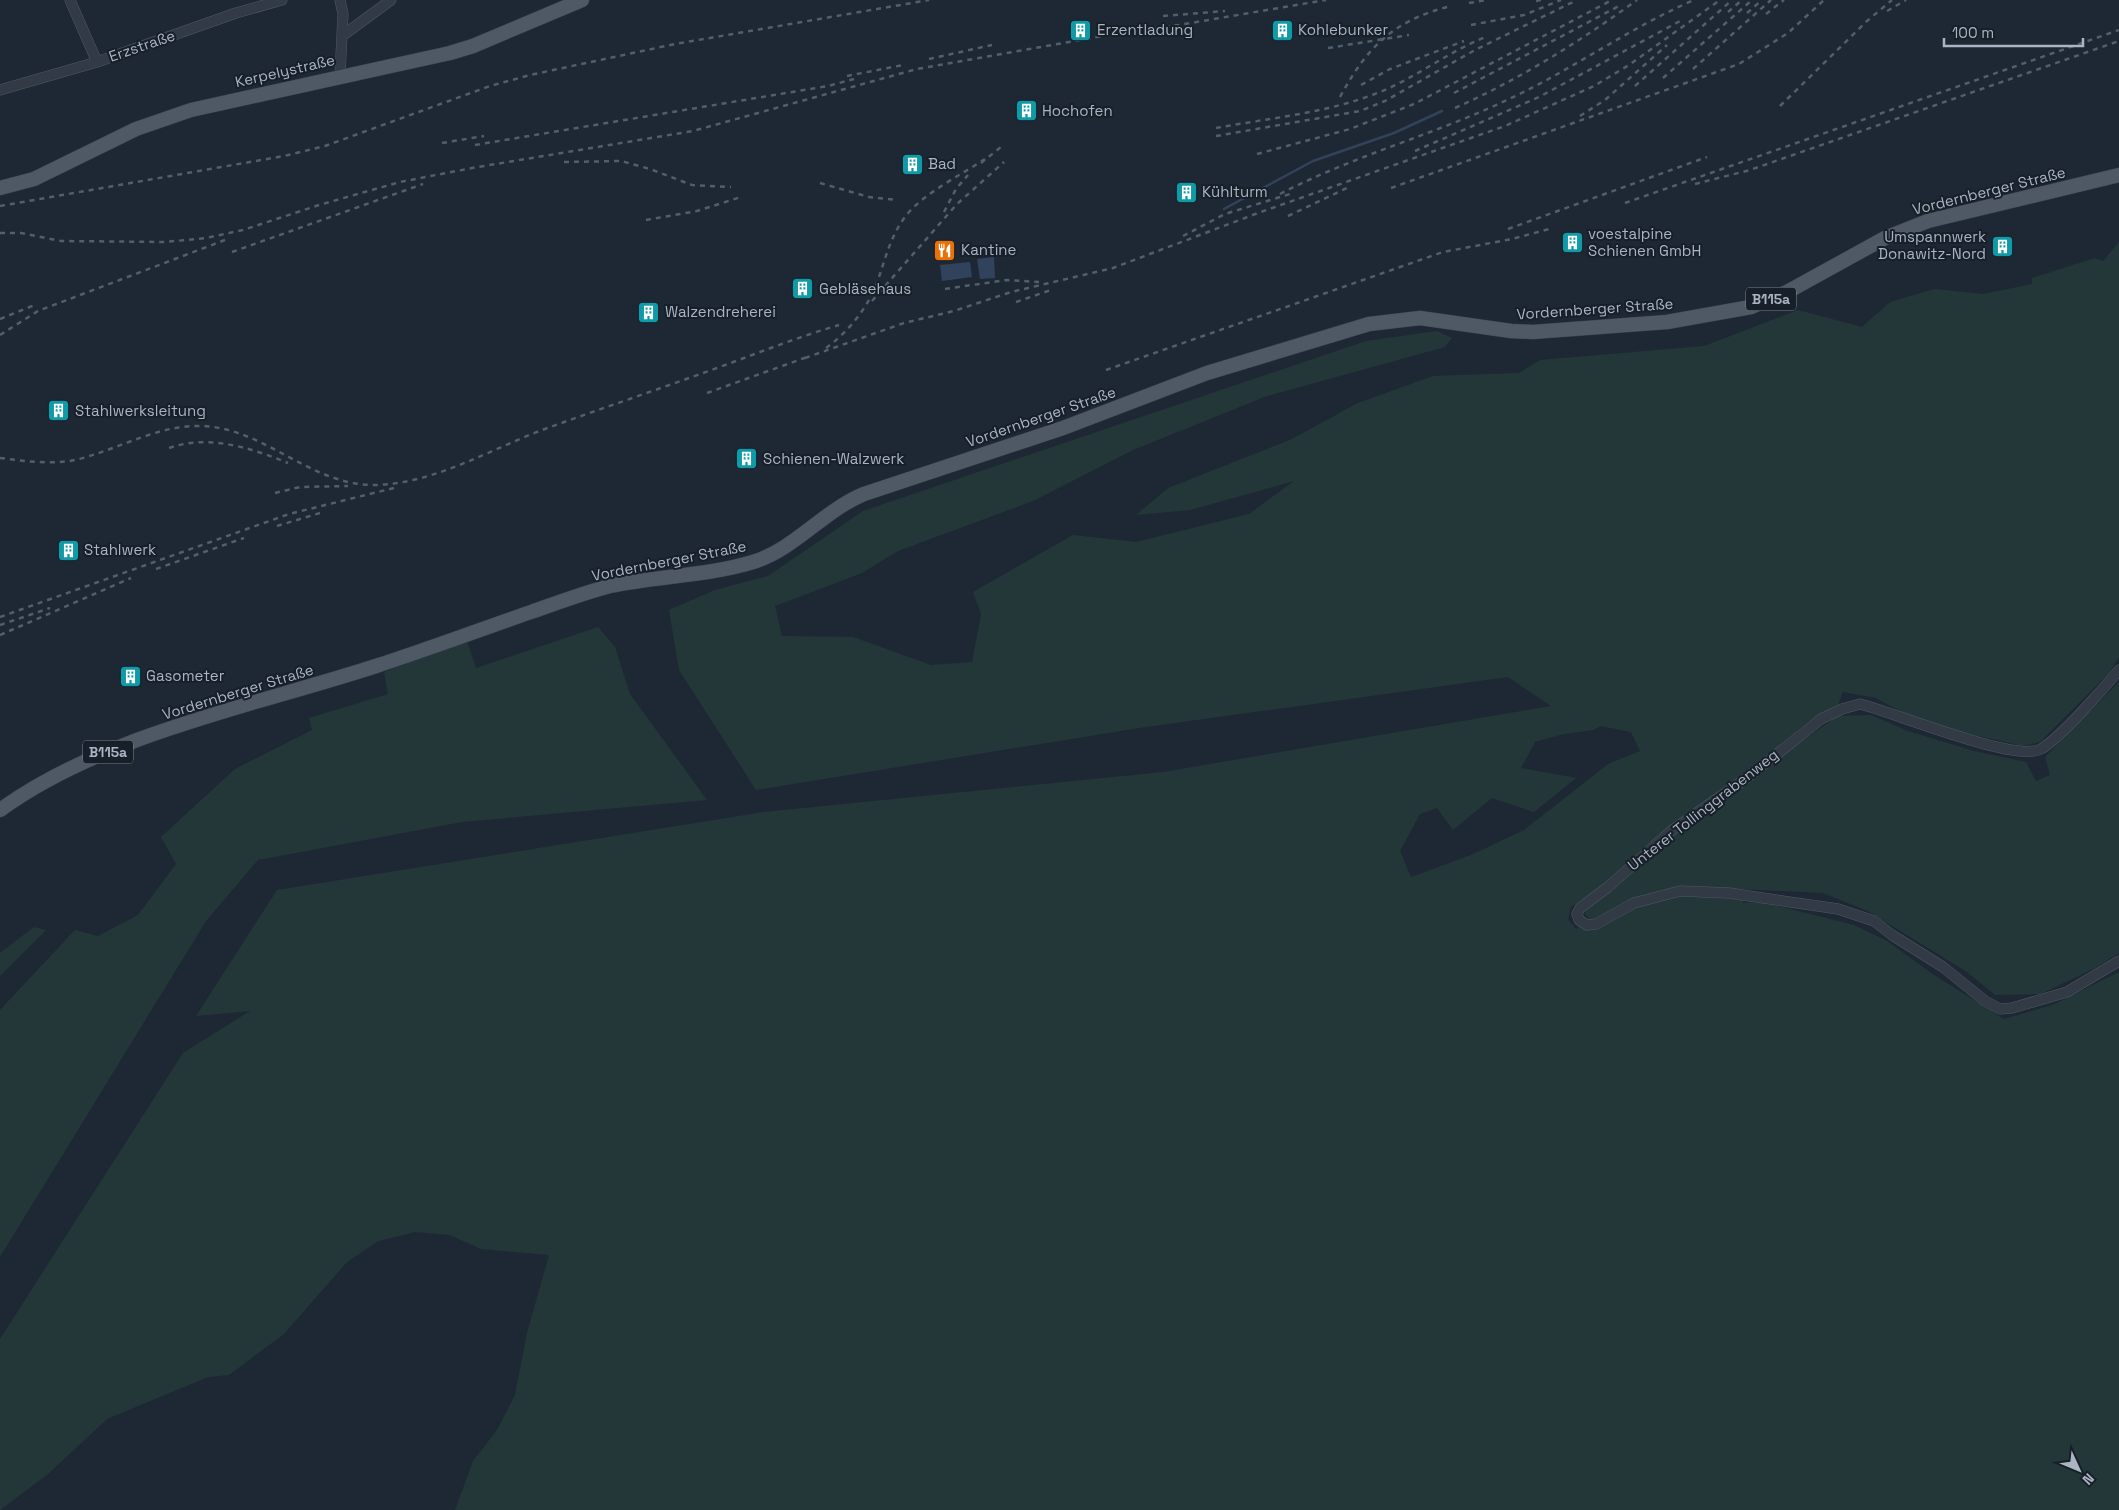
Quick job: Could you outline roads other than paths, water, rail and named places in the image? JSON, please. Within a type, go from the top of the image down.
[{"type":"main road","name":"Kerpelystraße","points":[[0,188],[34,179],[136,129],[191,110],[465,48],[582,0]]},
{"type":"main road","name":"Vordernberger Straße","points":[[0,810],[29,789],[71,767],[95,756],[190,722],[378,665],[608,587],[753,562],[777,550],[839,507],[864,494],[1063,428],[1208,373],[1312,340],[1369,324],[1404,319],[1436,320],[1487,328],[1533,332],[1667,322],[1751,308],[1787,292],[1885,238],[1928,221],[2119,175]]},
{"type":"street","points":[[70,0],[97,62]]},
{"type":"street","name":"Erzstraße","points":[[0,90],[97,62],[236,13],[282,0]]},
{"type":"street","points":[[340,0],[343,14],[340,76]]},
{"type":"street","points":[[342,36],[391,0]]},
{"type":"street","name":"Unterer Tollinggrabenweg","points":[[2119,670],[2066,726],[2041,748],[2029,753],[1970,740],[1885,710],[1860,704],[1821,718],[1748,777],[1671,831],[1608,887],[1580,908],[1576,914],[1579,920],[1587,925],[1596,924],[1634,903],[1651,897],[1668,892],[1695,891],[1750,895],[1838,909],[1874,921],[1892,935],[1943,967],[1985,1001],[2000,1009],[2012,1008],[2067,992],[2119,962]]},
{"type":"water","points":[[994,257],[995,278],[980,279],[977,259]]},
{"type":"water","points":[[970,262],[972,277],[942,281],[940,265]]},
{"type":"waterway","points":[[1224,209],[1313,161],[1394,133],[1442,111]]},
{"type":"railway","points":[[0,206],[284,156],[325,146],[490,86],[530,75],[675,44],[929,0]]},
{"type":"railway","points":[[0,233],[21,233],[61,241],[165,242],[206,238],[243,230],[319,205],[400,182],[693,131],[917,69],[1131,31],[1179,25],[1326,0]]},
{"type":"railway","points":[[1469,3],[1487,0]]},
{"type":"railway","points":[[1536,1],[1541,0]]},
{"type":"railway","points":[[1471,25],[1524,15],[1561,0]]},
{"type":"railway","points":[[1216,136],[1360,111],[1385,101],[1475,50],[1577,0]]},
{"type":"railway","points":[[1257,154],[1350,129],[1414,104],[1612,0]]},
{"type":"railway","points":[[1455,108],[1503,85],[1549,59],[1637,0]]},
{"type":"railway","points":[[1280,194],[1336,168],[1479,113],[1507,100],[1554,76],[1646,23],[1694,0]]},
{"type":"railway","points":[[805,358],[904,323],[954,311],[1011,292],[1113,268],[1258,213],[1505,126],[1594,86],[1629,65],[1720,0]]},
{"type":"railway","points":[[1635,86],[1732,0]]},
{"type":"railway","points":[[1728,12],[1742,0]]},
{"type":"railway","points":[[1663,78],[1752,0]]},
{"type":"railway","points":[[1747,13],[1762,0]]},
{"type":"railway","points":[[1693,69],[1771,0]]},
{"type":"railway","points":[[1766,14],[1784,0]]},
{"type":"railway","points":[[1391,188],[1739,64],[1788,33],[1824,0]]},
{"type":"railway","points":[[1780,106],[1867,21],[1892,0]]},
{"type":"railway","points":[[1887,11],[1906,0]]},
{"type":"railway","points":[[1340,97],[1361,64],[1384,38],[1413,19],[1451,6]]},
{"type":"railway","points":[[1454,93],[1619,6]]},
{"type":"railway","points":[[1163,16],[1225,11]]},
{"type":"railway","points":[[1415,151],[1539,97],[1682,20]]},
{"type":"railway","points":[[1625,203],[2119,30]]},
{"type":"railway","points":[[1328,48],[1409,35]]},
{"type":"railway","points":[[1216,128],[1319,110],[1360,99],[1394,86],[1460,49],[1488,36]]},
{"type":"railway","points":[[1361,85],[1390,69],[1464,41]]},
{"type":"railway","points":[[1695,184],[1750,170],[2119,41]]},
{"type":"railway","points":[[929,59],[992,45]]},
{"type":"railway","points":[[1580,116],[1605,100],[1667,45]]},
{"type":"railway","points":[[847,76],[903,65]]},
{"type":"railway","points":[[475,145],[828,86],[854,79]]},
{"type":"railway","points":[[442,143],[484,136]]},
{"type":"railway","points":[[981,163],[1001,147]]},
{"type":"railway","points":[[1508,229],[1707,157]]},
{"type":"railway","points":[[826,348],[842,335],[868,302],[877,283],[885,257],[905,217],[921,200],[985,159]]},
{"type":"railway","points":[[564,162],[621,161],[650,169],[692,185],[731,187]]},
{"type":"railway","points":[[872,301],[957,204],[1004,162]]},
{"type":"railway","points":[[944,212],[956,189],[968,175]]},
{"type":"railway","points":[[820,183],[869,197],[898,200]]},
{"type":"railway","points":[[232,252],[423,184]]},
{"type":"railway","points":[[1288,216],[1349,187]]},
{"type":"railway","points":[[1183,236],[1225,214],[1290,194]]},
{"type":"railway","points":[[646,220],[697,211],[741,197]]},
{"type":"railway","points":[[1106,370],[1443,252],[1512,239],[1553,228]]},
{"type":"railway","points":[[0,335],[38,311],[225,240]]},
{"type":"railway","points":[[945,289],[1006,280],[1039,282]]},
{"type":"railway","points":[[1016,302],[1051,290]]},
{"type":"railway","points":[[0,319],[37,304]]},
{"type":"railway","points":[[0,458],[38,462],[75,460],[154,433],[186,426],[203,426],[226,429],[247,436],[308,467],[351,483],[374,485],[396,483],[439,473],[542,430],[839,325]]},
{"type":"railway","points":[[707,393],[810,356]]},
{"type":"railway","points":[[169,448],[199,442],[230,445],[259,452],[288,463]]},
{"type":"railway","points":[[275,493],[300,487],[348,486]]},
{"type":"railway","points":[[0,617],[289,514],[394,488]]},
{"type":"railway","points":[[277,526],[320,513]]},
{"type":"railway","points":[[156,569],[244,538]]},
{"type":"railway","points":[[0,635],[131,578]]},
{"type":"railway","points":[[0,625],[50,608]]},
{"type":"place","name":"Erzentladung","points":[[1081,30]]},
{"type":"place","name":"Kohlebunker","points":[[1282,30]]},
{"type":"place","name":"Hochofen","points":[[1026,111]]},
{"type":"place","name":"Bad","points":[[912,164]]},
{"type":"place","name":"Kühlturm","points":[[1186,192]]},
{"type":"place","name":"voestalpine Schienen GmbH","points":[[1572,243]]},
{"type":"place","name":"Umspannwerk Donawitz-Nord","points":[[2002,246]]},
{"type":"place","name":"Kantine","points":[[945,250]]},
{"type":"place","name":"Gebläsehaus","points":[[803,289]]},
{"type":"place","name":"Walzendreherei","points":[[649,312]]},
{"type":"place","name":"Stahlwerksleitung","points":[[59,411]]},
{"type":"place","name":"Schienen-Walzwerk","points":[[747,459]]},
{"type":"place","name":"Stahlwerk","points":[[68,550]]},
{"type":"place","name":"Gasometer","points":[[130,676]]}]
